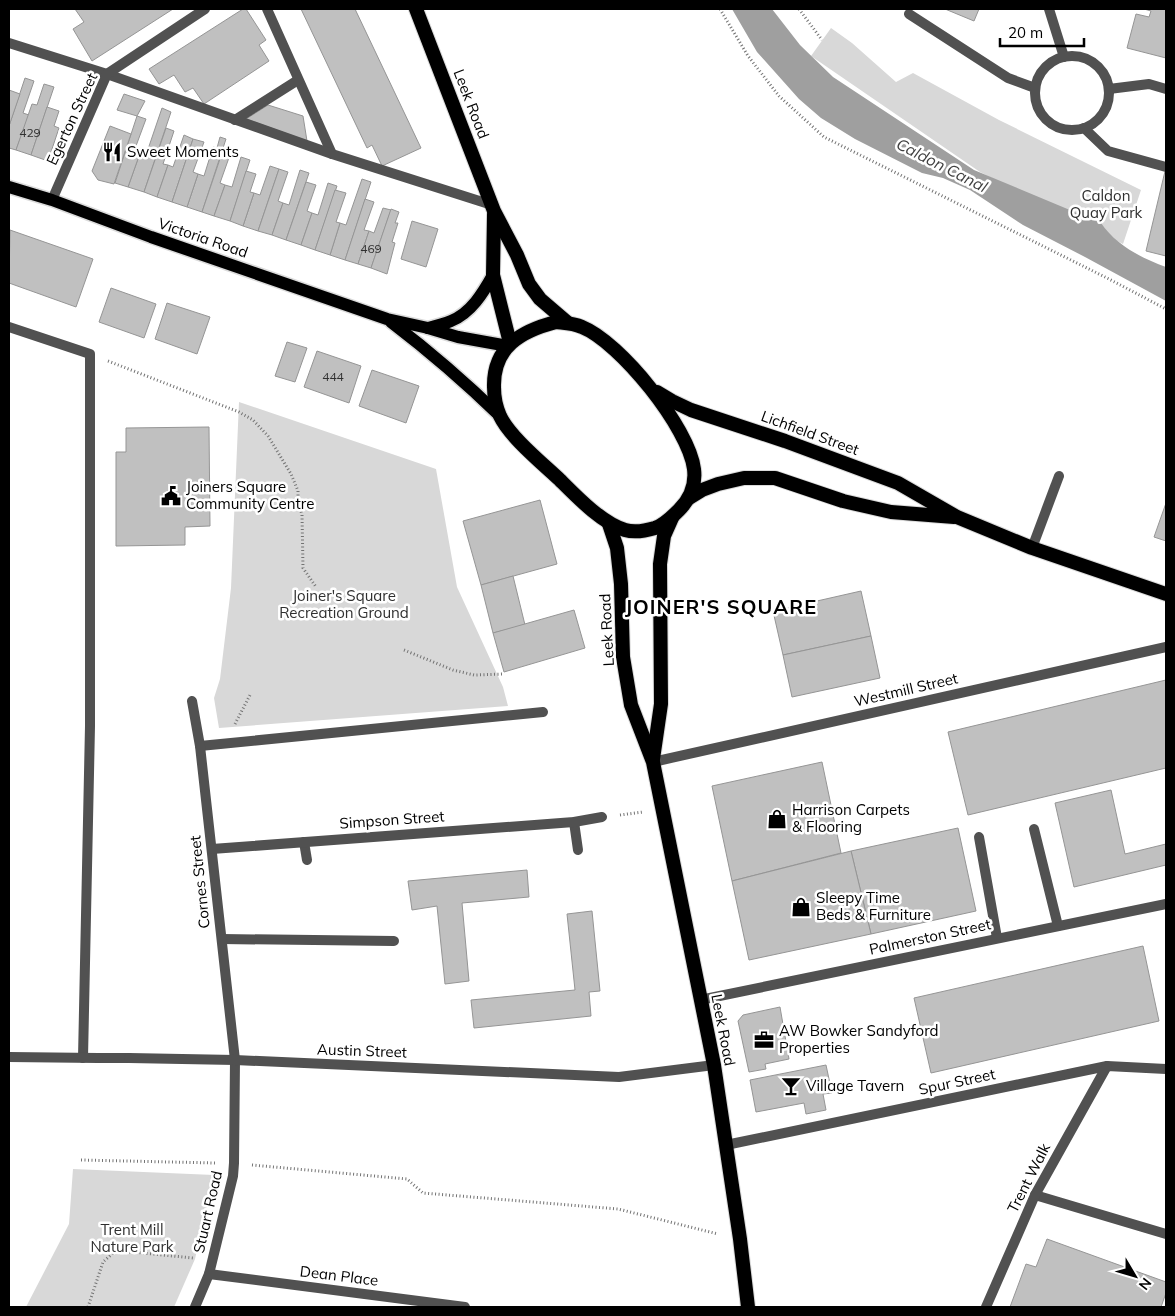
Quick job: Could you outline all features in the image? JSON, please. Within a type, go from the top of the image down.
[{"type":"highway","name":"Leek Road","points":[[416,9],[493,208],[517,255],[528,284],[540,299],[568,323]]},
{"type":"highway","name":"Leek Road","points":[[493,208],[493,275],[509,344]]},
{"type":"highway","points":[[556,322],[583,327],[611,347],[650,387],[682,434],[692,454],[695,471],[694,485],[689,498],[672,518],[658,527],[644,532],[627,531],[609,524],[572,492],[521,442],[501,417],[494,393],[496,366],[509,344],[524,333],[556,322]]},
{"type":"highway","name":"Lichfield Street","points":[[650,387],[691,410],[785,441],[898,483],[957,517],[1032,548],[1166,594]]},
{"type":"highway","name":"Lichfield Street","points":[[689,498],[702,490],[718,484],[744,478],[775,478],[844,501],[891,512],[957,517]]},
{"type":"highway","name":"Leek Road","points":[[653,762],[661,704],[660,564],[664,536],[672,518]]},
{"type":"highway","name":"Leek Road","points":[[609,524],[617,548],[621,584],[623,658],[631,704],[653,762],[714,1065],[740,1239],[748,1307]]},
{"type":"main road","name":"Victoria Road","points":[[9,187],[52,200],[151,238],[387,319],[458,337],[509,344]]},
{"type":"main road","points":[[428,328],[452,321],[467,311],[482,293],[493,275]]},
{"type":"main road","name":"Victoria Road","points":[[387,319],[432,353],[501,417]]},
{"type":"street","name":"Egerton Street","points":[[52,200],[107,74],[204,9]]},
{"type":"street","points":[[266,9],[332,154]]},
{"type":"street","points":[[1049,9],[1064,57]]},
{"type":"street","points":[[909,14],[1008,78],[1035,88]]},
{"type":"street","points":[[9,43],[107,74],[332,154],[493,208]]},
{"type":"street","points":[[1076,56],[1088,60],[1098,67],[1106,77],[1109,89],[1108,101],[1103,113],[1095,122],[1084,128],[1071,130],[1059,128],[1048,122],[1040,112],[1036,101],[1035,88],[1038,77],[1045,68],[1054,61],[1064,57],[1076,56]]},
{"type":"street","points":[[236,120],[298,80]]},
{"type":"street","points":[[1109,89],[1149,84],[1166,89]]},
{"type":"street","points":[[1084,128],[1108,151],[1166,167]]},
{"type":"street","points":[[9,327],[90,354],[90,726],[83,1058]]},
{"type":"street","points":[[1032,548],[1059,476]]},
{"type":"street","name":"Westmill Street","points":[[653,762],[1166,647]]},
{"type":"street","name":"Cornes Street","points":[[192,701],[200,746],[235,1060]]},
{"type":"street","points":[[200,746],[543,712]]},
{"type":"street","name":"Simpson Street","points":[[212,849],[574,822],[602,817]]},
{"type":"street","points":[[574,822],[578,850]]},
{"type":"street","points":[[1034,829],[1058,926]]},
{"type":"street","points":[[979,837],[997,938]]},
{"type":"street","points":[[304,842],[306,860]]},
{"type":"street","name":"Palmerston Street","points":[[700,1000],[1166,904]]},
{"type":"street","points":[[222,939],[394,941]]},
{"type":"street","name":"Austin Street","points":[[9,1057],[235,1060],[619,1077],[714,1065]]},
{"type":"street","name":"Stuart Road","points":[[195,1307],[209,1274],[234,1176],[235,1060]]},
{"type":"street","name":"Spur Street","points":[[726,1145],[1107,1066],[1166,1069]]},
{"type":"street","name":"Trent Walk","points":[[986,1307],[1035,1195],[1107,1066]]},
{"type":"street","points":[[1035,1195],[1166,1234]]},
{"type":"street","name":"Dean Place","points":[[209,1274],[465,1307]]},
{"type":"path","points":[[720,9],[748,56],[780,96],[824,137],[1166,310]]},
{"type":"path","points":[[799,9],[822,40]]},
{"type":"path","points":[[90,354],[239,412],[253,420],[268,436],[291,474],[298,492],[302,516],[303,568],[316,587]]},
{"type":"path","points":[[404,650],[460,672],[474,675],[503,674]]},
{"type":"path","points":[[236,743],[235,724],[250,696]]},
{"type":"path","points":[[602,817],[662,809]]},
{"type":"path","points":[[81,1160],[234,1163],[407,1179],[423,1193],[618,1209],[740,1239]]},
{"type":"path","points":[[88,1307],[103,1262],[112,1253],[132,1252],[212,1260]]},
{"type":"green space","name":"Caldon Quay Park","points":[[831,28],[852,43],[896,82],[913,73],[999,120],[1141,190],[1123,244],[980,172],[811,56]]},
{"type":"green space","name":"Joiner's Square Recreation Ground","points":[[239,402],[436,469],[457,587],[503,687],[508,706],[219,728],[214,698],[220,679],[231,588]]},
{"type":"green space","name":"Trent Mill Nature Park","points":[[73,1169],[214,1175],[195,1259],[174,1307],[26,1307],[69,1224]]},
{"type":"water","name":"Caldon Canal","points":[[732,9],[772,9],[800,45],[833,77],[974,170],[1101,223],[1114,238],[1130,250],[1166,267],[1166,301],[1023,225],[970,190],[943,178],[922,173],[855,139],[821,118],[799,99],[757,52]]},
{"type":"building","points":[[75,9],[173,9],[92,61],[73,29],[84,22]]},
{"type":"building","points":[[243,9],[246,9],[266,40],[259,45],[269,61],[204,104],[193,88],[185,92],[174,75],[159,84],[149,69]]},
{"type":"building","points":[[301,9],[355,9],[421,148],[382,166],[372,145],[367,148]]},
{"type":"building","points":[[945,9],[979,9],[974,21]]},
{"type":"building","points":[[1144,9],[1166,9],[1166,58],[1127,48],[1136,14],[1149,17],[1151,11]]},
{"type":"building","points":[[25,78],[34,81],[23,113],[29,115],[16,150],[9,148],[9,126]]},
{"type":"building","points":[[44,84],[54,87],[31,155],[16,150],[32,104],[37,105]]},
{"type":"building","points":[[9,90],[20,94],[9,126]]},
{"type":"building","points":[[124,94],[145,101],[137,116],[117,110]]},
{"type":"building","points":[[268,105],[303,116],[307,141],[246,119]]},
{"type":"building","points":[[47,107],[59,111],[54,126],[59,128],[48,161],[31,155]]},
{"type":"building","points":[[162,108],[171,112],[144,192],[128,187],[139,156],[145,158]]},
{"type":"building","points":[[137,116],[146,119],[133,154],[139,156],[128,187],[115,183]]},
{"type":"building","name":"Sweet Moments","points":[[110,126],[131,134],[114,184],[98,180],[92,171]]},
{"type":"building","points":[[166,128],[174,131],[163,164],[168,165],[157,197],[144,192]]},
{"type":"building","points":[[184,135],[193,139],[172,202],[157,197],[168,165],[173,167]]},
{"type":"building","points":[[220,137],[226,139],[202,212],[187,207],[198,174],[204,176],[213,147],[217,148]]},
{"type":"building","points":[[193,139],[204,142],[193,172],[198,174],[187,207],[172,202]]},
{"type":"building","points":[[223,150],[231,152],[220,183],[225,185],[214,216],[202,212]]},
{"type":"building","points":[[241,157],[250,160],[230,221],[214,216],[225,185],[232,187]]},
{"type":"building","points":[[270,166],[279,169],[258,231],[243,226],[254,193],[260,195]]},
{"type":"building","points":[[1166,167],[1166,256],[1146,251]]},
{"type":"building","points":[[279,169],[288,172],[278,201],[283,203],[272,235],[258,231]]},
{"type":"building","points":[[300,170],[309,173],[286,240],[272,235],[283,203],[289,205]]},
{"type":"building","points":[[246,171],[256,174],[250,192],[254,193],[243,226],[230,221]]},
{"type":"building","points":[[362,179],[371,182],[345,260],[330,255],[340,223],[346,225]]},
{"type":"building","points":[[306,182],[316,185],[307,211],[312,213],[301,245],[286,240]]},
{"type":"building","points":[[328,183],[337,186],[315,250],[301,245],[312,213],[318,215]]},
{"type":"building","points":[[335,190],[346,193],[336,222],[340,223],[330,255],[315,250]]},
{"type":"building","points":[[365,199],[374,202],[364,230],[369,231],[358,264],[345,260]]},
{"type":"building","points":[[383,208],[391,210],[371,268],[358,264],[369,231],[374,233]]},
{"type":"building","points":[[391,209],[399,212],[395,223],[398,223],[392,242],[395,243],[387,274],[371,268]]},
{"type":"building","points":[[412,221],[438,229],[426,267],[401,259]]},
{"type":"building","points":[[10,230],[93,259],[76,307],[9,283]]},
{"type":"building","points":[[111,288],[156,304],[144,338],[99,322]]},
{"type":"building","points":[[167,303],[210,317],[197,354],[155,339]]},
{"type":"building","points":[[287,342],[307,348],[295,382],[275,376]]},
{"type":"building","points":[[317,351],[361,366],[349,403],[304,387]]},
{"type":"building","points":[[372,370],[419,386],[406,423],[359,406]]},
{"type":"building","name":"Joiners Square Community Centre","points":[[209,427],[210,526],[185,527],[185,545],[116,546],[116,452],[126,452],[126,428]]},
{"type":"building","points":[[540,500],[557,564],[481,585],[463,521]]},
{"type":"building","points":[[1166,503],[1166,541],[1154,537]]},
{"type":"building","points":[[513,576],[525,625],[493,633],[481,585]]},
{"type":"building","points":[[861,591],[871,636],[783,655],[773,611]]},
{"type":"building","points":[[574,610],[585,648],[504,672],[493,633]]},
{"type":"building","points":[[871,636],[880,678],[792,697],[783,655]]},
{"type":"building","points":[[1166,680],[1166,768],[968,815],[948,732]]},
{"type":"building","name":"Harrison Carpets & Flooring","points":[[822,762],[841,853],[732,881],[712,786]]},
{"type":"building","points":[[1111,790],[1125,854],[1166,844],[1166,865],[1074,887],[1055,803]]},
{"type":"building","points":[[958,828],[976,911],[871,934],[851,851]]},
{"type":"building","name":"Sleepy Time Beds & Furniture","points":[[851,851],[871,934],[749,960],[732,881]]},
{"type":"building","points":[[527,870],[529,897],[462,903],[469,981],[445,984],[437,906],[412,910],[408,881]]},
{"type":"building","points":[[592,911],[600,991],[589,992],[591,1016],[474,1028],[471,1000],[575,990],[567,914]]},
{"type":"building","points":[[1143,946],[1159,1021],[931,1073],[914,998]]},
{"type":"building","name":"AW Bowker Sandyford Properties","points":[[780,1007],[789,1059],[765,1064],[766,1069],[749,1072],[738,1021],[743,1015]]},
{"type":"building","name":"Village Tavern","points":[[826,1065],[832,1093],[823,1094],[826,1110],[806,1114],[804,1103],[756,1112],[750,1080]]},
{"type":"building","points":[[1047,1239],[1166,1282],[1166,1293],[1161,1307],[1010,1307],[1026,1264],[1036,1267]]},
{"type":"place","name":"Sweet Moments","points":[[112,152]]},
{"type":"place","name":"Joiners Square Community Centre","points":[[171,496]]},
{"type":"place","name":"Harrison Carpets & Flooring","points":[[777,819]]},
{"type":"place","name":"Sleepy Time Beds & Furniture","points":[[801,907]]},
{"type":"place","name":"AW Bowker Sandyford Properties","points":[[764,1040]]},
{"type":"place","name":"Village Tavern","points":[[791,1086]]},
{"type":"district","name":"JOINER'S SQUARE","points":[[721,607]]}]
